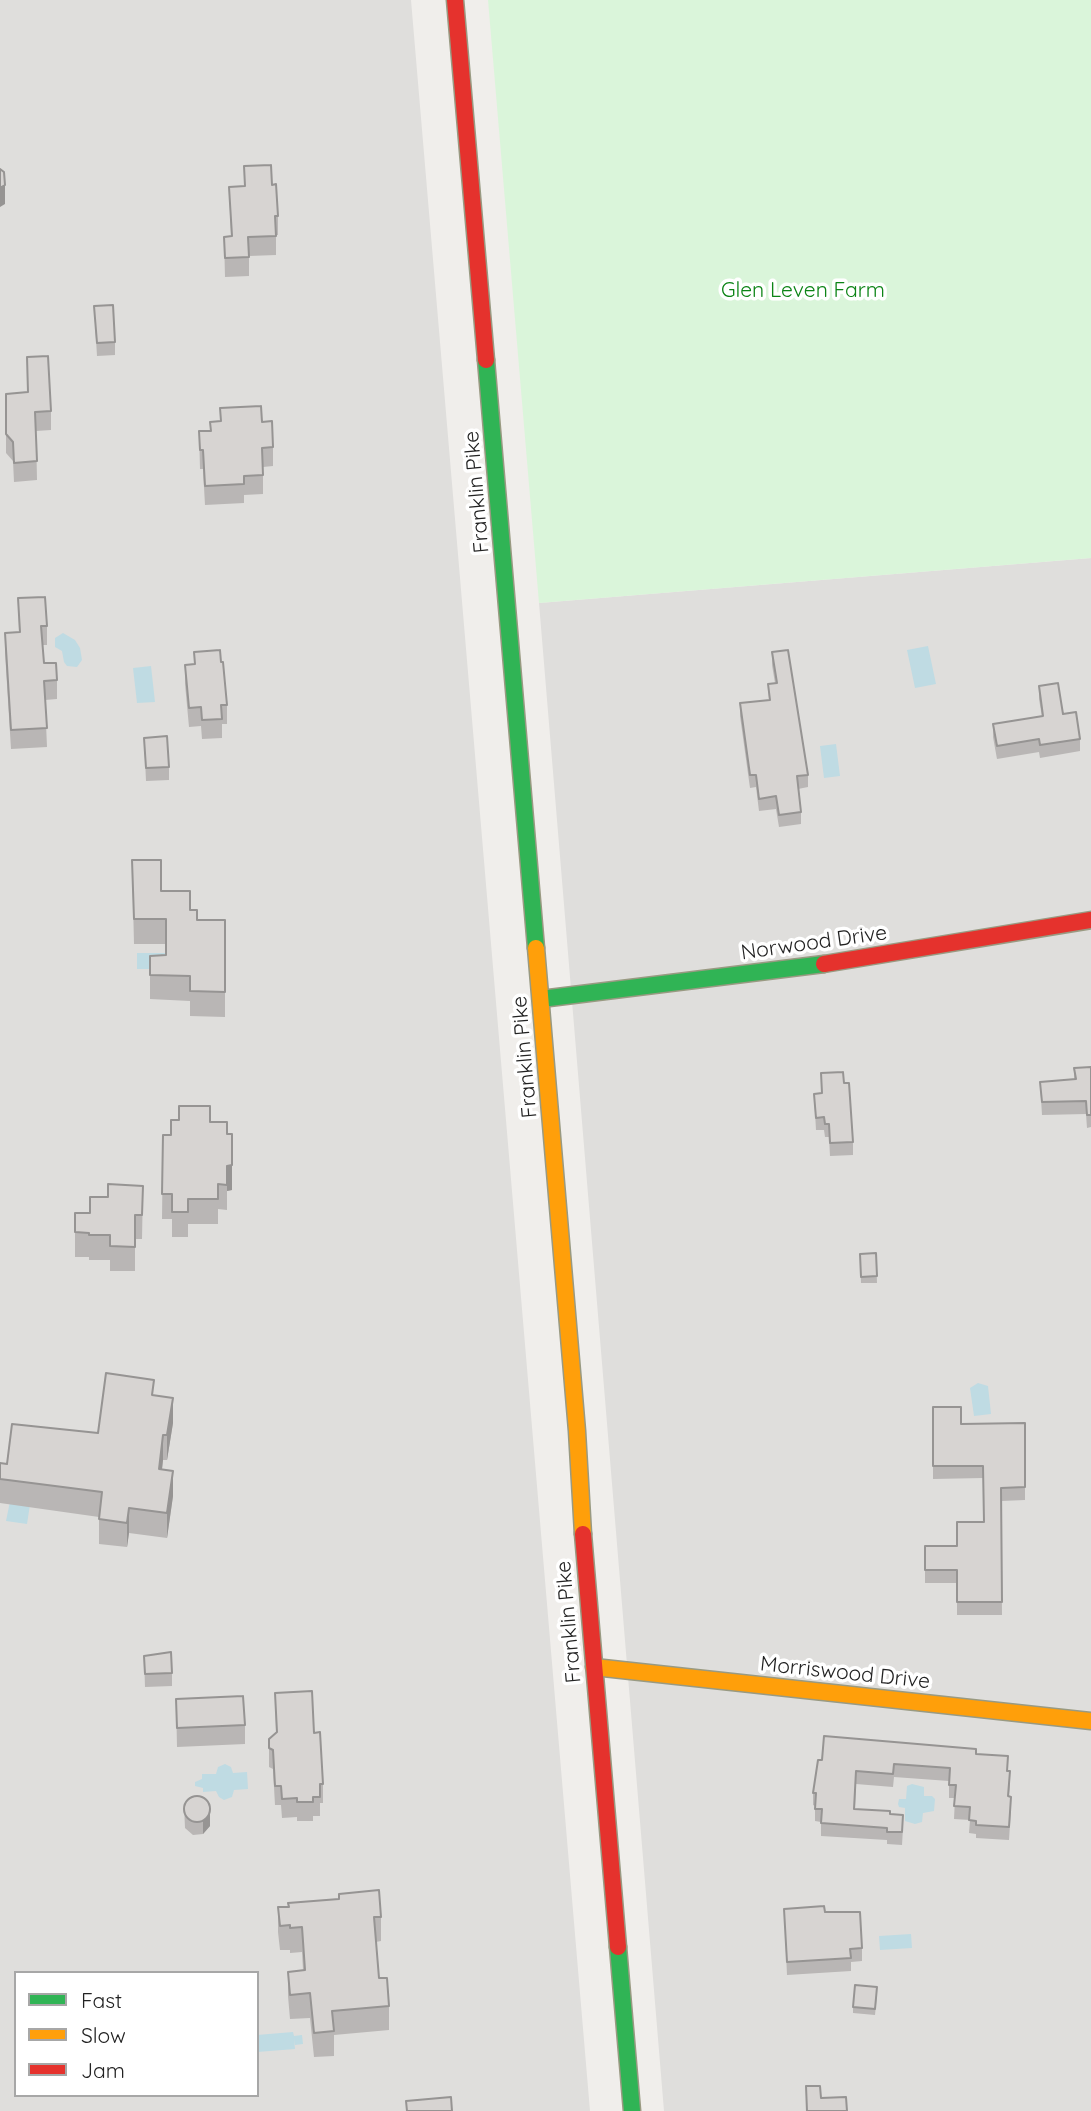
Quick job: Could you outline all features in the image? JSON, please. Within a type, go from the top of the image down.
[{"type":"main road","name":"Franklin Pike","points":[[455,0],[541,999],[632,2111]]},
{"type":"main road","name":"Norwood Drive","points":[[541,999],[834,963],[1091,919]]},
{"type":"main road","name":"Morriswood Drive","points":[[594,1667],[1091,1721]]},
{"type":"shaded area","points":[[0,0],[411,0],[590,2111],[0,2111]]},
{"type":"shaded area","points":[[1091,558],[1091,2111],[664,2111],[539,603]]},
{"type":"green space","name":"Glen Leven Farm","points":[[488,0],[1091,0],[1091,558],[539,603]]},
{"type":"water","points":[[63,633],[75,640],[80,648],[82,660],[77,667],[67,666],[62,651],[55,647],[55,638]]},
{"type":"water","points":[[928,646],[936,684],[915,688],[907,650]]},
{"type":"water","points":[[151,666],[155,702],[137,703],[133,668]]},
{"type":"water","points":[[836,744],[840,776],[824,778],[820,746]]},
{"type":"water","points":[[137,953],[170,953],[170,969],[137,969]]},
{"type":"water","points":[[978,1383],[988,1386],[991,1414],[974,1416],[970,1388]]},
{"type":"water","points":[[14,1482],[33,1485],[27,1524],[6,1521]]},
{"type":"water","points":[[225,1764],[231,1767],[233,1773],[247,1772],[248,1789],[234,1790],[232,1797],[224,1800],[216,1791],[203,1792],[203,1788],[195,1786],[195,1782],[202,1779],[202,1774],[216,1774],[218,1767]]},
{"type":"water","points":[[912,1784],[924,1787],[924,1796],[932,1796],[935,1799],[934,1811],[923,1813],[922,1822],[915,1824],[905,1821],[905,1808],[899,1807],[898,1804],[899,1799],[906,1799],[907,1786]]},
{"type":"water","points":[[911,1934],[912,1948],[880,1950],[879,1936]]},
{"type":"water","points":[[293,2032],[294,2036],[302,2035],[303,2044],[295,2045],[294,2039],[295,2049],[259,2052],[259,2035]]},
{"type":"building","points":[[271,165],[272,185],[276,184],[276,236],[248,237],[249,257],[225,258],[224,237],[232,236],[229,187],[245,186],[244,166]]},
{"type":"building","points":[[0,169],[4,172],[5,185],[0,188]]},
{"type":"building","points":[[113,305],[115,342],[97,343],[94,306]]},
{"type":"building","points":[[48,356],[51,411],[35,412],[37,461],[14,463],[13,442],[6,434],[6,394],[28,392],[27,357]]},
{"type":"building","points":[[261,406],[262,422],[272,421],[273,447],[262,448],[263,475],[244,476],[244,484],[205,486],[199,431],[211,431],[210,422],[221,421],[220,408]]},
{"type":"building","points":[[45,597],[47,626],[41,626],[44,663],[56,663],[57,680],[44,681],[47,728],[11,730],[5,633],[20,632],[18,598]]},
{"type":"building","points":[[220,650],[227,705],[221,705],[222,719],[202,720],[201,707],[189,708],[185,665],[195,664],[194,652]]},
{"type":"building","points":[[788,650],[808,775],[797,776],[801,812],[779,815],[776,796],[759,799],[756,775],[750,775],[740,703],[770,700],[768,684],[777,683],[772,652]]},
{"type":"building","points":[[1058,683],[1063,714],[1076,712],[1080,739],[1040,745],[1039,739],[997,746],[993,724],[1043,716],[1039,686]]},
{"type":"building","points":[[167,736],[169,767],[146,768],[144,738]]},
{"type":"building","points":[[132,860],[161,860],[161,891],[190,891],[190,910],[197,910],[197,920],[225,920],[225,992],[190,991],[190,976],[150,975],[150,956],[166,955],[166,919],[134,919]]},
{"type":"building","points":[[1091,1067],[1091,1115],[1087,1115],[1086,1101],[1042,1102],[1040,1082],[1076,1079],[1074,1068]]},
{"type":"building","points":[[843,1072],[844,1083],[849,1083],[853,1142],[830,1143],[829,1124],[825,1124],[824,1117],[816,1118],[814,1094],[822,1093],[821,1073]]},
{"type":"building","points":[[179,1106],[210,1106],[210,1122],[227,1122],[227,1134],[232,1134],[232,1165],[227,1166],[227,1185],[218,1184],[218,1199],[188,1199],[188,1212],[172,1212],[172,1194],[162,1194],[163,1135],[171,1135],[171,1120],[179,1120]]},
{"type":"building","points":[[108,1184],[143,1186],[142,1215],[135,1215],[135,1247],[110,1246],[110,1235],[75,1232],[75,1213],[90,1213],[90,1197],[108,1197]]},
{"type":"building","points":[[876,1253],[877,1276],[861,1277],[860,1254]]},
{"type":"building","points":[[106,1373],[154,1380],[152,1395],[173,1398],[167,1435],[163,1435],[159,1469],[173,1471],[167,1513],[129,1508],[127,1523],[99,1519],[102,1492],[0,1479],[0,1463],[7,1464],[12,1424],[98,1433]]},
{"type":"building","points":[[933,1407],[961,1407],[961,1424],[1025,1423],[1025,1487],[1001,1488],[1002,1602],[957,1602],[957,1570],[925,1570],[925,1546],[957,1546],[957,1522],[984,1522],[983,1466],[933,1466]]},
{"type":"building","points":[[171,1652],[172,1673],[145,1674],[144,1656]]},
{"type":"building","points":[[312,1691],[314,1733],[320,1732],[323,1784],[320,1784],[320,1797],[313,1797],[313,1802],[297,1802],[297,1798],[282,1799],[281,1786],[275,1786],[273,1750],[269,1748],[269,1739],[277,1732],[275,1693]]},
{"type":"building","points":[[243,1696],[245,1725],[177,1728],[176,1699]]},
{"type":"building","points":[[824,1736],[976,1749],[976,1754],[1008,1756],[1008,1796],[1011,1797],[1009,1827],[976,1825],[976,1821],[969,1820],[970,1807],[954,1806],[956,1785],[949,1785],[950,1768],[894,1764],[893,1774],[856,1771],[854,1809],[890,1811],[890,1814],[903,1815],[902,1832],[887,1832],[887,1828],[821,1823],[822,1809],[815,1809],[816,1793],[813,1793],[818,1760],[822,1760]]},
{"type":"building","points":[[197,1796],[206,1800],[210,1809],[206,1818],[197,1822],[188,1818],[184,1809],[188,1800]]},
{"type":"building","points":[[379,1890],[381,1917],[374,1917],[379,1978],[387,1978],[389,2006],[332,2011],[334,2031],[314,2033],[310,1993],[290,1995],[288,1972],[305,1970],[302,1927],[280,1926],[278,1907],[289,1907],[288,1903],[339,1899],[339,1894]]},
{"type":"building","points":[[824,1906],[825,1912],[860,1912],[862,1948],[850,1949],[851,1958],[787,1962],[784,1909]]},
{"type":"building","points":[[855,1985],[877,1987],[875,2009],[853,2007]]},
{"type":"building","points":[[806,2086],[820,2086],[821,2098],[846,2097],[847,2111],[807,2111]]},
{"type":"building","points":[[451,2097],[452,2111],[407,2111],[406,2101]]},
{"type":"traffic: fast","points":[[486,360],[536,948]]},
{"type":"traffic: fast","points":[[541,999],[824,964]]},
{"type":"traffic: fast","points":[[618,1947],[632,2111]]},
{"type":"traffic: slow","points":[[536,948],[577,1431],[583,1534]]},
{"type":"traffic: slow","points":[[594,1667],[1091,1721]]},
{"type":"traffic: jam","points":[[455,0],[486,360]]},
{"type":"traffic: jam","points":[[824,964],[1091,920]]},
{"type":"traffic: jam","points":[[583,1534],[618,1947]]}]
